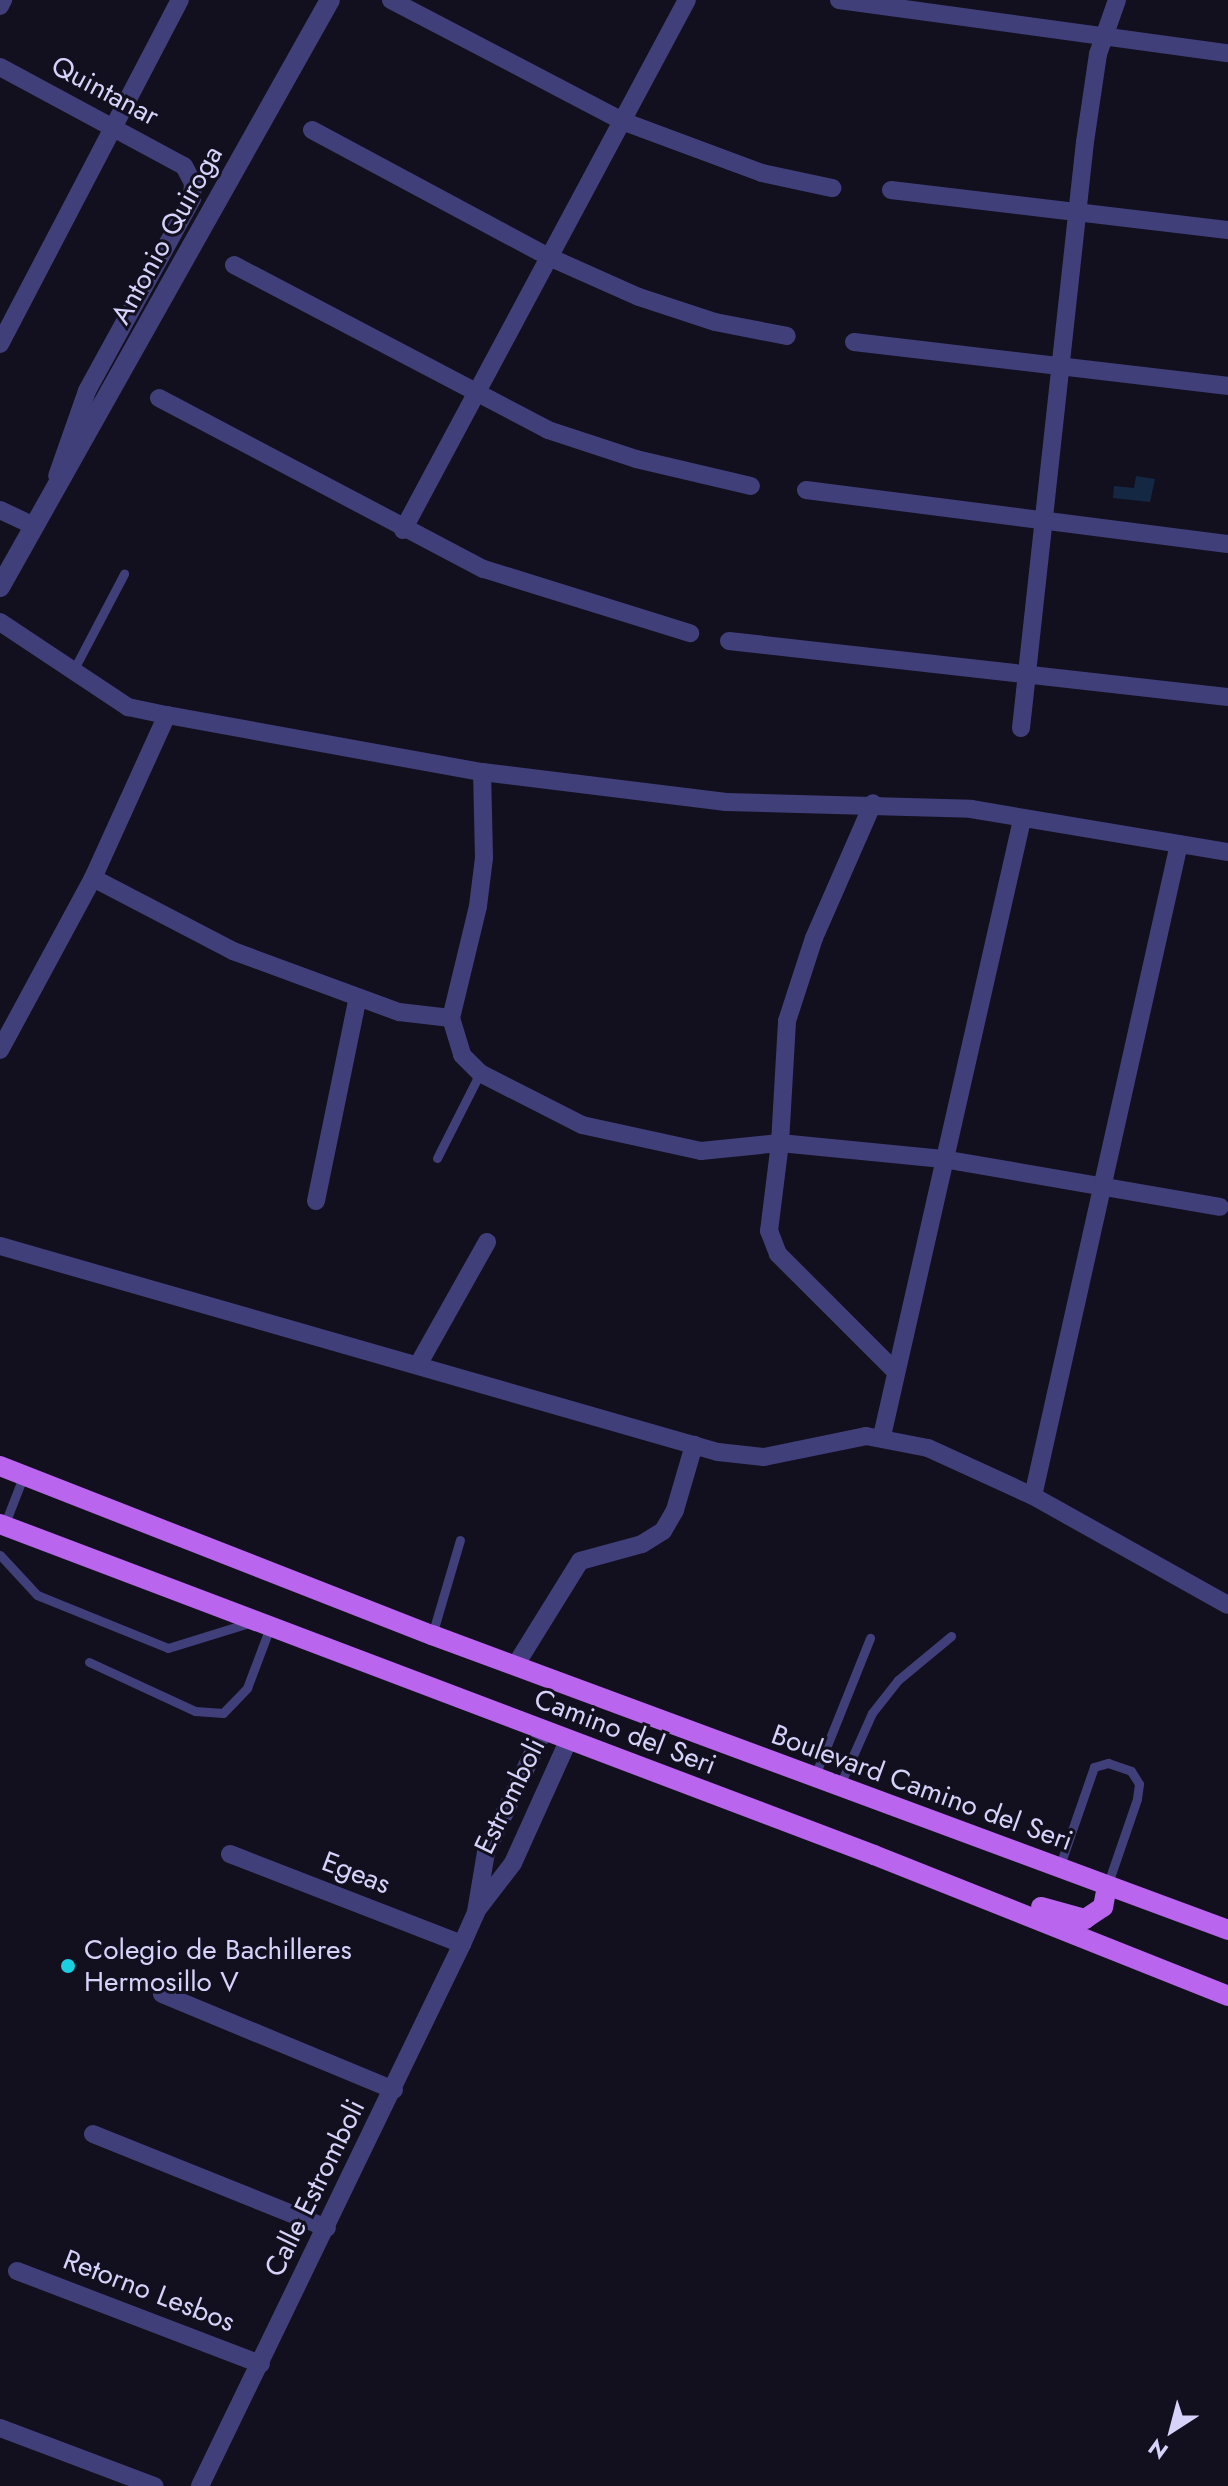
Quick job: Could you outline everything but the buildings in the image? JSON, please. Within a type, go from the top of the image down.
[{"type":"main road","name":"Camino del Seri","points":[[0,1466],[596,1697]]},
{"type":"main road","name":"Camino del Seri","points":[[2,1525],[874,1855],[1228,1996]]},
{"type":"main road","name":"Boulevard Camino del Seri","points":[[596,1697],[1228,1930]]},
{"type":"main road","points":[[874,1855],[934,1864],[1063,1916],[1085,1919],[1103,1907],[1107,1886]]},
{"type":"street","points":[[0,6],[3,0]]},
{"type":"street","points":[[0,344],[180,0]]},
{"type":"street","name":"Antonio Quiroga","points":[[0,587],[330,0]]},
{"type":"street","points":[[391,0],[622,121],[762,173],[832,188]]},
{"type":"street","points":[[403,530],[687,0]]},
{"type":"street","points":[[839,0],[1228,53]]},
{"type":"street","points":[[1021,728],[1078,212],[1102,38],[1117,0]]},
{"type":"street","name":"Quintanar","points":[[0,67],[184,166],[193,183],[192,199],[87,391],[50,496]]},
{"type":"street","points":[[312,130],[549,257],[639,297],[715,322],[787,336]]},
{"type":"street","points":[[891,190],[1228,230]]},
{"type":"street","points":[[234,265],[475,396],[548,430],[636,459],[751,486]]},
{"type":"street","points":[[854,342],[1228,386]]},
{"type":"street","points":[[159,398],[403,530],[498,574],[690,633]]},
{"type":"street","points":[[806,490],[1228,544]]},
{"type":"street","points":[[0,510],[34,526]]},
{"type":"street","points":[[0,622],[128,707],[167,715],[482,772],[726,802],[873,803],[971,809],[1022,820],[1228,852]]},
{"type":"street","points":[[729,641],[1228,697]]},
{"type":"street","points":[[0,1050],[93,878],[167,715]]},
{"type":"street","points":[[482,772],[480,890],[451,1018],[462,1055],[480,1073],[573,1122],[660,1146],[701,1151],[780,1143],[943,1159],[1106,1184],[1220,1207]]},
{"type":"street","points":[[873,803],[814,938],[787,1021],[780,1143],[769,1231],[778,1254],[896,1372]]},
{"type":"street","points":[[882,1436],[1022,820]]},
{"type":"street","points":[[1033,1496],[1106,1184],[1179,844]]},
{"type":"street","points":[[93,878],[187,931],[412,1015],[451,1018]]},
{"type":"street","points":[[316,1201],[358,997]]},
{"type":"street","points":[[418,1365],[487,1242]]},
{"type":"street","points":[[0,1246],[741,1456],[882,1436],[963,1460],[1228,1605]]},
{"type":"street","points":[[515,1666],[580,1561],[642,1544],[663,1531],[675,1510],[694,1445]]},
{"type":"street","name":"Estromboli","points":[[476,1912],[486,1852],[544,1730]]},
{"type":"street","name":"Estromboli","points":[[476,1912],[513,1863],[569,1739]]},
{"type":"street","points":[[486,1852],[513,1863]]},
{"type":"street","name":"Egeas","points":[[230,1854],[462,1944]]},
{"type":"street","name":"Calle Estromboli","points":[[200,2486],[394,2090],[476,1912]]},
{"type":"street","points":[[162,1994],[394,2090]]},
{"type":"street","points":[[93,2134],[327,2228]]},
{"type":"street","name":"Retorno Lesbos","points":[[17,2271],[261,2364]]},
{"type":"street","points":[[0,2428],[154,2486]]},
{"type":"lane","points":[[73,671],[124,574]]},
{"type":"lane","points":[[437,1158],[480,1073]]},
{"type":"lane","points":[[2,1525],[24,1475]]},
{"type":"lane","points":[[432,1635],[460,1540]]},
{"type":"lane","points":[[0,1555],[37,1595],[168,1648],[262,1624],[247,1688],[223,1713],[195,1711],[89,1662]]},
{"type":"lane","points":[[839,1787],[872,1713],[898,1680],[951,1636]]},
{"type":"lane","points":[[814,1778],[870,1638]]},
{"type":"lane","points":[[1059,1868],[1094,1767],[1108,1763],[1131,1771],[1139,1784],[1107,1886]]},
{"type":"water","points":[[1136,476],[1155,479],[1150,502],[1113,498],[1114,486],[1134,488]]},
{"type":"place","name":"Colegio de Bachilleres Hermosillo V","points":[[68,1966]]}]
